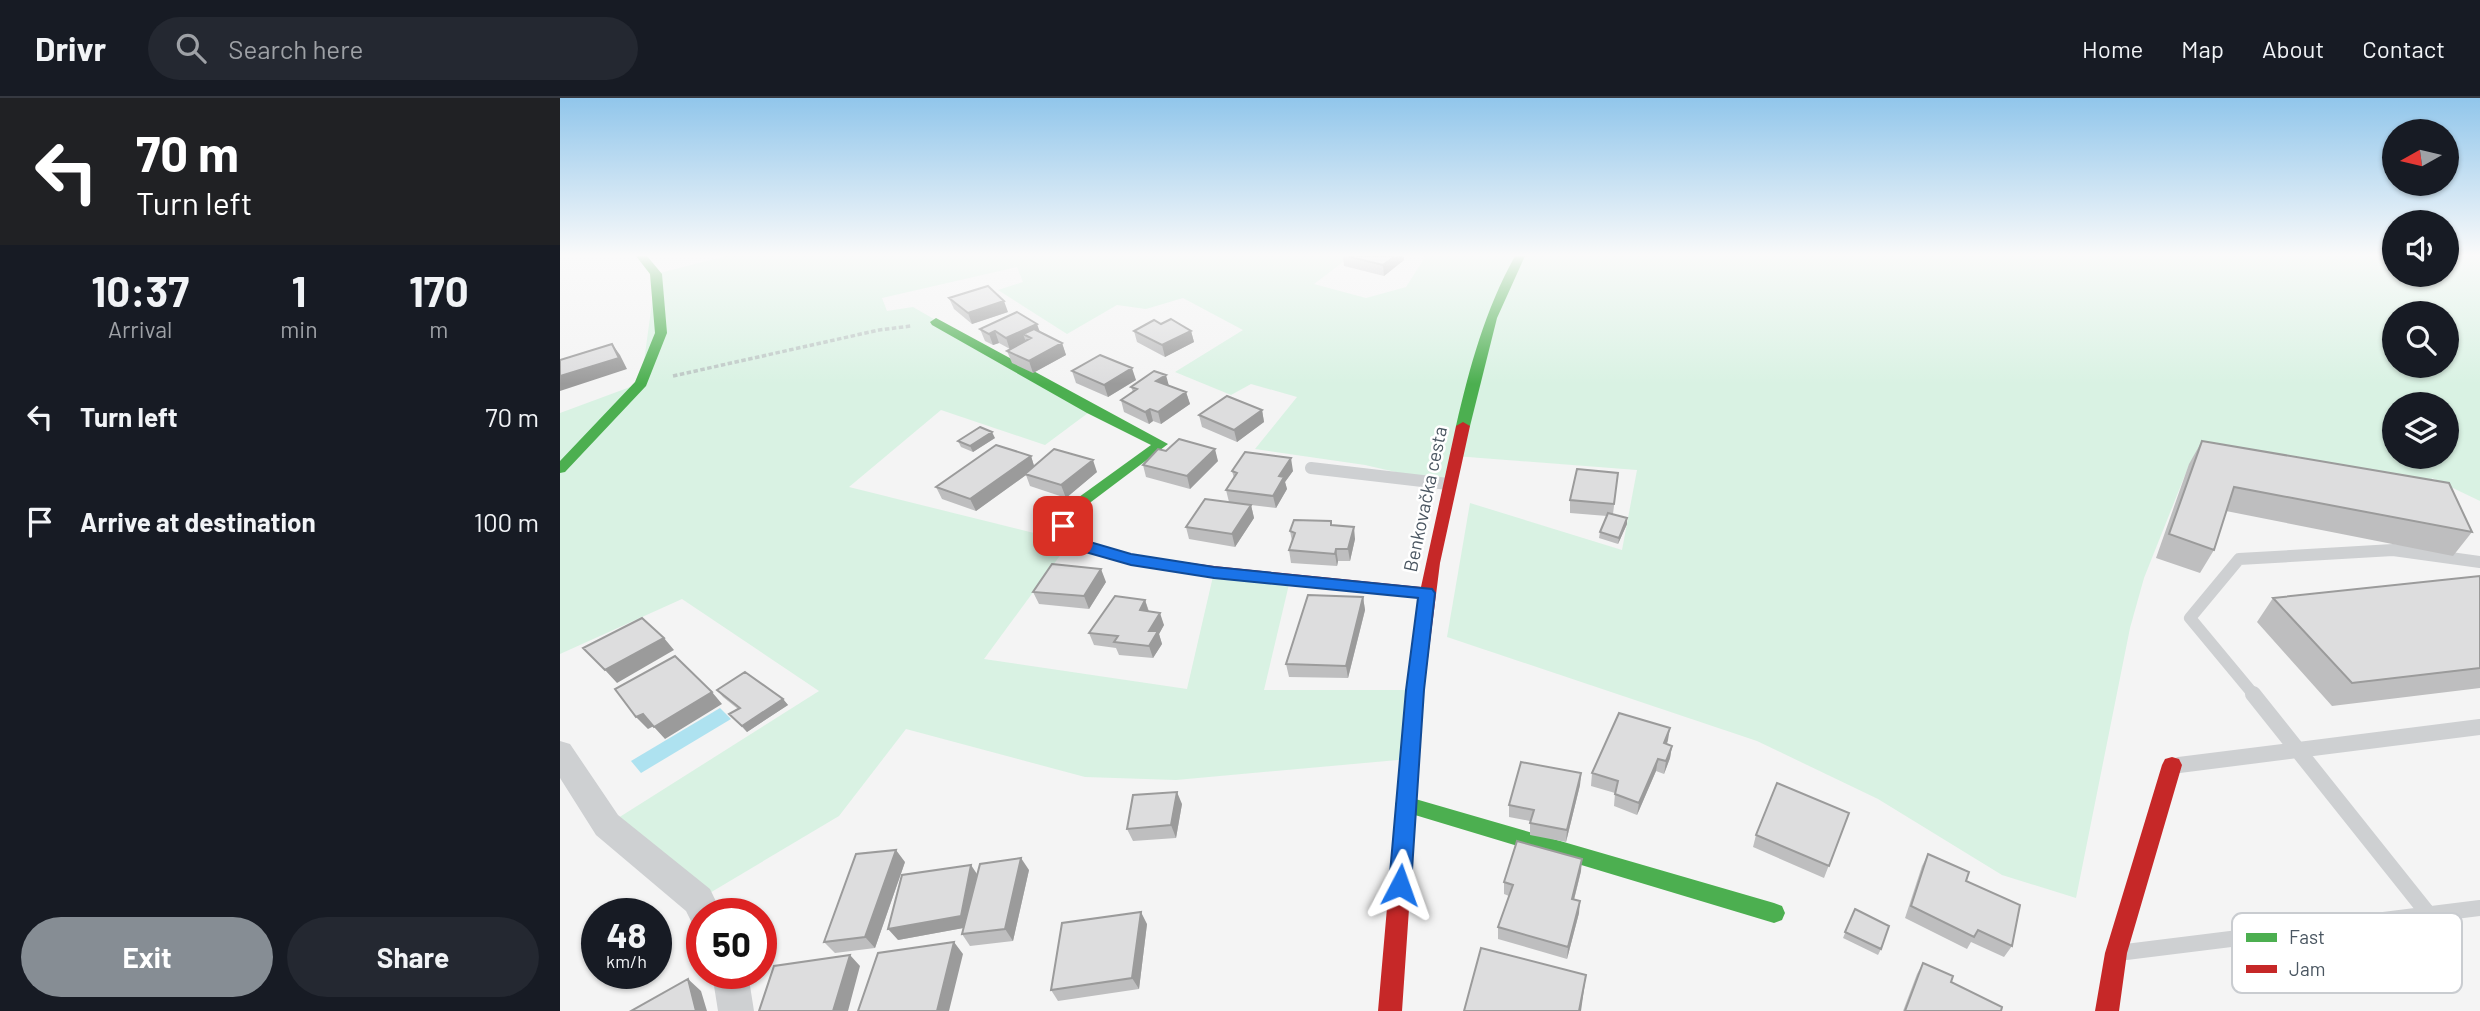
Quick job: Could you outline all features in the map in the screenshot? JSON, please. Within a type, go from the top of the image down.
[{"type":"street","points":[[560,469],[641,383],[661,333],[658,299]]},
{"type":"street","name":"Benkovačka cesta","points":[[1390,1011],[1405,804],[1427,593],[1448,484],[1484,333],[1499,299]]},
{"type":"street","points":[[936,322],[1082,405],[1161,444],[1073,508],[1063,526],[1070,542],[1131,560],[1214,572],[1427,593]]},
{"type":"street","points":[[560,753],[607,825],[696,898]]},
{"type":"street","points":[[2107,1011],[2116,953],[2172,765]]},
{"type":"street","points":[[1405,804],[1774,913]]},
{"type":"street","points":[[733,989],[736,1011]]},
{"type":"lane","points":[[1311,468],[1448,484]]},
{"type":"lane","points":[[2428,913],[2299,749],[2190,618],[2239,559],[2393,550],[2480,562]]},
{"type":"lane","points":[[2172,765],[2480,727]]},
{"type":"lane","points":[[2449,913],[2480,908]]},
{"type":"lane","points":[[2116,953],[2232,939]]},
{"type":"path","points":[[641,383],[878,330],[936,322]]},
{"type":"green space","points":[[653,299],[882,299],[887,311],[913,307],[1092,410],[1045,445],[941,410],[849,487],[1070,542],[984,659],[1187,689],[1214,572],[1290,580],[1264,690],[1415,690],[1409,759],[1176,780],[1085,777],[906,729],[839,816],[701,898],[696,898],[607,825],[819,691],[682,599],[560,654],[560,413],[641,383]]},
{"type":"green space","points":[[1011,299],[1181,299],[1146,309],[1117,305],[1067,334]]},
{"type":"green space","points":[[1184,299],[2480,299],[2480,501],[2432,478],[2431,506],[2189,465],[2144,578],[2130,628],[2076,898],[2002,875],[1878,799],[1757,741],[1447,637],[1470,503],[1622,550],[1637,470],[1455,456],[1448,484],[1365,465],[1255,449],[1297,397],[1251,384],[1231,395],[1175,372],[1243,330]]},
{"type":"water","points":[[720,708],[731,719],[641,773],[631,761]]},
{"type":"building","points":[[950,299],[1001,299],[1004,301],[968,313]]},
{"type":"building","points":[[1017,312],[1037,324],[1006,338],[995,331],[989,334],[980,329]]},
{"type":"building","points":[[1171,319],[1191,331],[1162,345],[1134,331],[1154,320],[1161,324]]},
{"type":"building","points":[[1034,329],[1062,343],[1029,361],[1007,351],[1031,338],[1023,334]]},
{"type":"building","points":[[612,344],[619,358],[560,376],[560,360]]},
{"type":"building","points":[[1100,355],[1132,368],[1104,385],[1072,371]]},
{"type":"building","points":[[1154,371],[1166,375],[1156,381],[1186,392],[1158,412],[1150,409],[1145,412],[1121,400],[1137,389],[1131,387]]},
{"type":"building","points":[[1227,396],[1262,410],[1234,430],[1199,415]]},
{"type":"building","points":[[980,427],[992,432],[970,446],[958,441]]},
{"type":"building","points":[[1179,439],[1215,449],[1187,476],[1143,465],[1158,449],[1166,451]]},
{"type":"building","points":[[2202,441],[2449,483],[2472,532],[2234,487],[2214,550],[2169,534]]},
{"type":"building","points":[[996,445],[1031,456],[970,499],[936,487]]},
{"type":"building","points":[[1054,449],[1093,460],[1061,485],[1025,474]]},
{"type":"building","points":[[1245,452],[1291,458],[1279,476],[1284,477],[1273,496],[1226,490],[1237,473],[1232,471]]},
{"type":"building","points":[[1577,469],[1618,473],[1614,504],[1570,500]]},
{"type":"building","points":[[1205,499],[1251,505],[1232,534],[1186,527]]},
{"type":"building","points":[[1608,513],[1627,518],[1619,538],[1600,532]]},
{"type":"building","points":[[1294,520],[1331,521],[1331,525],[1354,527],[1348,549],[1336,549],[1335,554],[1289,550],[1295,533],[1290,531]]},
{"type":"building","points":[[1052,564],[1101,569],[1084,596],[1033,592]]},
{"type":"building","points":[[2480,576],[2480,668],[2352,683],[2273,598]]},
{"type":"building","points":[[1308,595],[1363,597],[1346,666],[1286,664]]},
{"type":"building","points":[[1115,596],[1145,600],[1140,610],[1160,613],[1149,631],[1158,631],[1149,646],[1114,642],[1118,636],[1089,633]]},
{"type":"building","points":[[642,618],[664,638],[605,670],[583,648]]},
{"type":"building","points":[[675,656],[712,692],[654,727],[643,714],[636,717],[615,689]]},
{"type":"building","points":[[745,672],[783,699],[742,726],[729,714],[740,708],[717,690]]},
{"type":"building","points":[[1619,713],[1670,728],[1664,743],[1672,746],[1666,761],[1658,759],[1639,803],[1615,794],[1618,781],[1592,773]]},
{"type":"building","points":[[1521,762],[1581,773],[1567,830],[1530,823],[1534,810],[1509,805]]},
{"type":"building","points":[[1777,783],[1849,813],[1829,866],[1756,835]]},
{"type":"building","points":[[1177,792],[1171,825],[1127,829],[1133,795]]},
{"type":"building","points":[[1517,841],[1582,859],[1572,899],[1580,901],[1568,947],[1498,927],[1513,885],[1504,882]]},
{"type":"building","points":[[896,850],[865,937],[824,942],[856,854]]},
{"type":"building","points":[[1928,854],[1969,872],[1966,881],[2020,905],[2012,946],[1978,930],[1974,937],[1911,906]]},
{"type":"building","points":[[1021,858],[1005,929],[962,934],[980,864]]},
{"type":"building","points":[[971,865],[961,916],[888,929],[902,875]]},
{"type":"building","points":[[1855,909],[1889,926],[1881,949],[1845,932]]},
{"type":"building","points":[[1141,912],[1132,978],[1051,990],[1062,923]]},
{"type":"building","points":[[954,942],[937,1011],[858,1011],[878,953]]},
{"type":"building","points":[[1481,948],[1586,975],[1579,1011],[1464,1011]]},
{"type":"building","points":[[850,955],[833,1011],[759,1011],[766,989],[777,989],[777,966]]},
{"type":"building","points":[[1923,963],[1953,976],[1951,982],[2002,1007],[2001,1011],[1905,1011]]},
{"type":"building","points":[[686,980],[686,989],[690,989],[696,1011],[631,1011],[672,989]]},
{"type":"traffic: fast","points":[[560,469],[641,383],[661,333],[658,299]]},
{"type":"traffic: fast","points":[[1463,426],[1478,359],[1498,299]]},
{"type":"traffic: fast","points":[[936,322],[1092,410],[1161,444],[1073,508],[1063,526],[1073,543]]},
{"type":"traffic: fast","points":[[1405,804],[1774,913]]},
{"type":"traffic: jam","points":[[1390,1011],[1415,690],[1432,563],[1463,426]]},
{"type":"traffic: jam","points":[[1073,543],[1131,560],[1214,572],[1427,593]]},
{"type":"traffic: jam","points":[[2107,1011],[2116,953],[2172,765]]},
{"type":"route","points":[[1063,526],[1070,542],[1131,560],[1214,572],[1427,593],[1415,690],[1400,885]]}]
